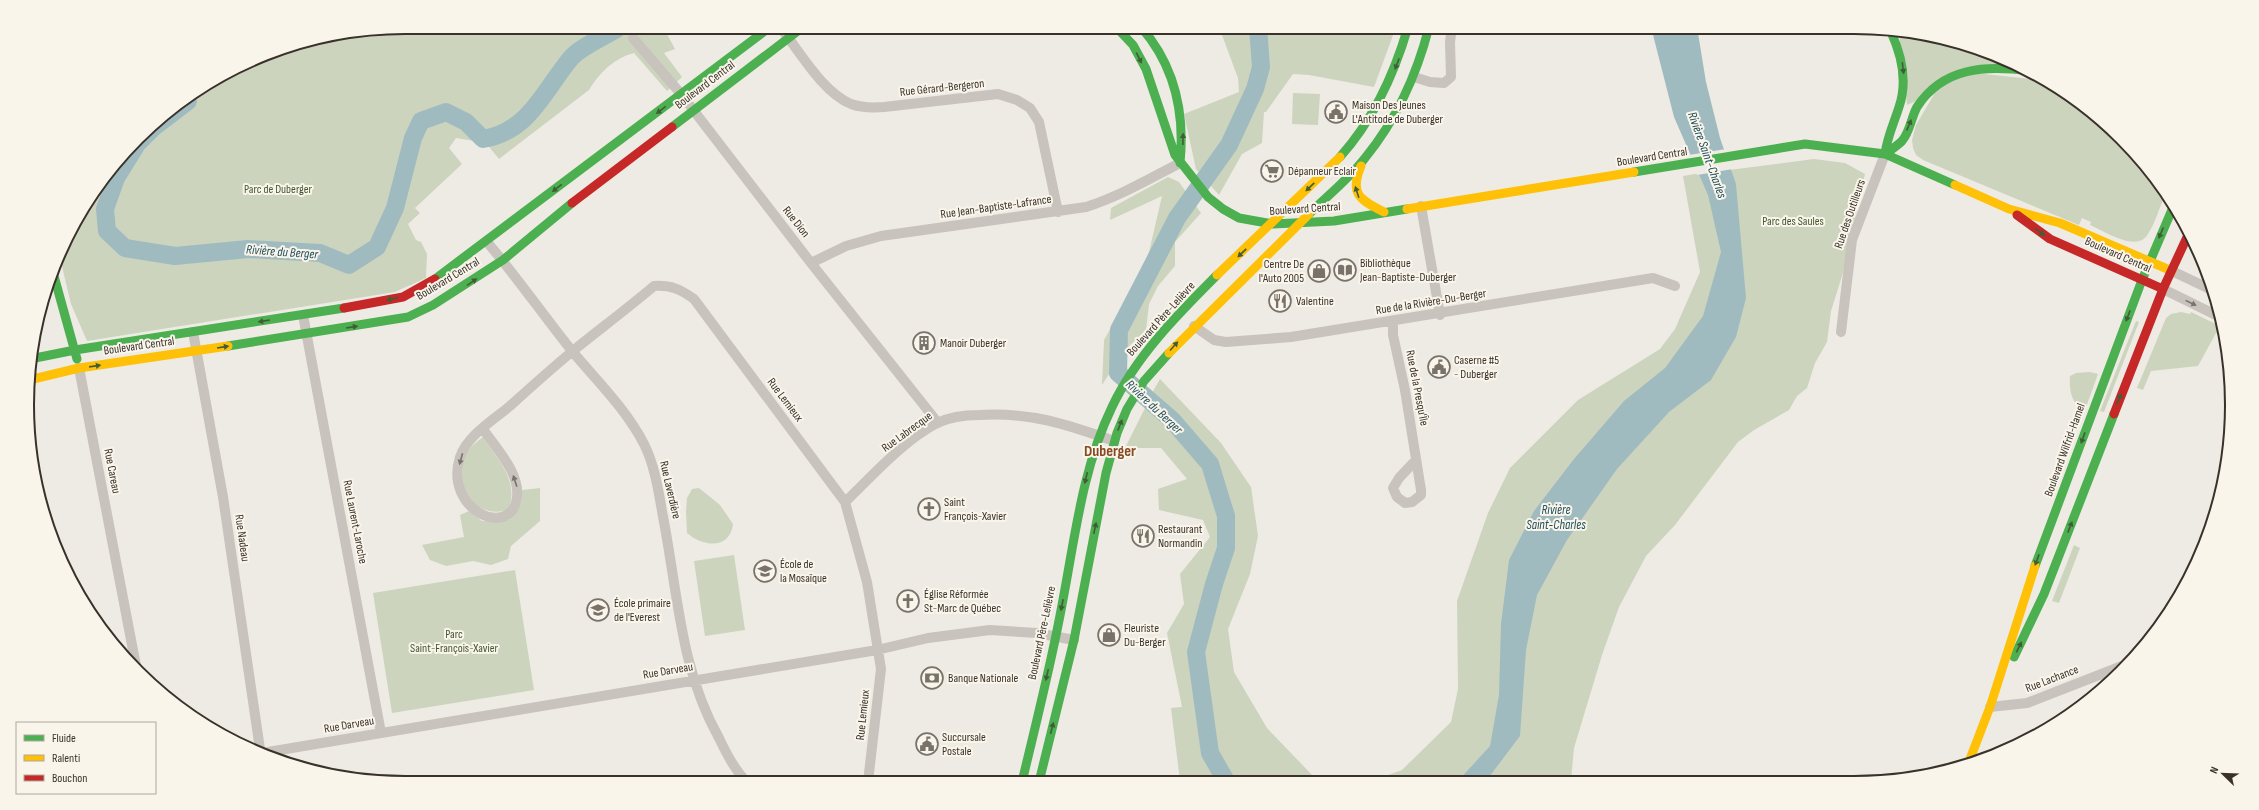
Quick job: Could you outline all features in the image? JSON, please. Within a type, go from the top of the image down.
[{"type":"main road","name":"Boulevard Central","points":[[37,358],[75,350],[304,315],[403,297],[443,275],[761,34]]},
{"type":"main road","name":"Boulevard Central","points":[[35,379],[79,368],[196,352],[408,317],[434,306],[503,260],[555,216],[794,34]]},
{"type":"main road","name":"Boulevard Central","points":[[1123,34],[1133,44],[1156,92],[1171,148],[1180,163],[1209,200],[1218,207],[1251,223],[1270,226],[1334,221],[1691,164],[1805,144],[1885,154],[2009,209],[2060,224],[2172,271]]},
{"type":"main road","points":[[1146,34],[1160,52],[1175,91],[1184,141],[1180,163]]},
{"type":"main road","name":"Boulevard Père-Lelièvre","points":[[1023,776],[1056,637],[1086,478],[1098,436],[1114,402],[1137,364],[1188,306],[1321,176],[1358,135],[1388,84],[1397,64],[1406,34]]},
{"type":"main road","points":[[1040,776],[1074,640],[1102,492],[1114,441],[1127,409],[1149,376],[1194,326],[1365,159],[1396,114],[1414,77],[1427,34]]},
{"type":"main road","points":[[1885,154],[1887,136],[1904,90],[1902,58],[1893,36]]},
{"type":"main road","points":[[1885,154],[1903,140],[1924,95],[1946,77],[1962,71],[1983,67],[2009,68]]},
{"type":"main road","name":"Boulevard Central","points":[[1365,159],[1356,176],[1357,193],[1363,202],[1384,212]]},
{"type":"main road","name":"Boulevard Central","points":[[2009,209],[2050,239],[2163,289]]},
{"type":"main road","name":"Boulevard Wilfrid-Hamel","points":[[1971,757],[1990,707],[2027,587],[2142,280],[2171,213]]},
{"type":"main road","name":"Boulevard Wilfrid-Hamel","points":[[1990,707],[2044,594],[2163,289],[2186,239]]},
{"type":"main road","name":"Rue Careau","points":[[56,282],[79,368]]},
{"type":"street","name":"Rue Gérard-Bergeron","points":[[786,34],[824,83],[838,96],[850,104],[867,108],[884,107],[998,94],[1017,100],[1030,108],[1040,122],[1058,212]]},
{"type":"street","points":[[1414,77],[1439,83],[1448,80],[1452,69],[1450,42],[1451,34]]},
{"type":"street","name":"Rue Dion","points":[[633,38],[681,94],[811,263],[938,423]]},
{"type":"street","name":"Rue des Outilleurs","points":[[1841,332],[1852,240],[1885,154]]},
{"type":"street","name":"Rue Jean-Baptiste-Lafrance","points":[[811,263],[846,246],[881,236],[1086,207],[1108,200],[1180,163]]},
{"type":"street","points":[[1421,206],[1440,315]]},
{"type":"street","name":"Rue Laverdière","points":[[487,242],[503,260],[572,351],[619,406],[644,444],[655,476],[675,580],[682,639],[693,680],[706,715],[725,751],[741,776]]},
{"type":"street","name":"Boulevard Central","points":[[2172,271],[2205,287]]},
{"type":"street","name":"Rue de la Rivière-Du-Berger","points":[[1194,326],[1214,340],[1226,342],[1291,338],[1440,315],[1653,278],[1675,286]]},
{"type":"street","name":"Rue Lemieux","points":[[483,429],[516,479],[518,492],[516,506],[508,515],[499,517],[484,516],[470,508],[462,496],[458,478],[460,458],[468,442],[572,351],[654,286],[667,285],[681,290],[694,299],[845,502],[867,582],[881,669],[869,776]]},
{"type":"street","name":"Boulevard Central","points":[[2163,289],[2213,314]]},
{"type":"street","name":"Rue Laurent-Laroche","points":[[304,315],[381,733]]},
{"type":"street","name":"Rue de la Presqu'Île","points":[[1393,322],[1393,335],[1405,390],[1416,460]]},
{"type":"street","name":"Rue Nadeau","points":[[193,332],[223,497],[260,746]]},
{"type":"street","name":"Rue Careau","points":[[79,368],[135,659]]},
{"type":"street","name":"Rue Labrecque","points":[[845,502],[881,467],[938,423],[962,416],[1006,413],[1062,423],[1114,441]]},
{"type":"street","name":"Rue Darveau","points":[[272,751],[877,650],[928,638],[990,630],[1037,633],[1074,640]]},
{"type":"street","name":"Rue Lachance","points":[[1990,707],[2027,703],[2114,669]]},
{"type":"green space","name":"Parc de Duberger","points":[[405,34],[667,34],[675,49],[664,53],[682,77],[667,91],[634,53],[614,62],[602,72],[589,90],[499,159],[486,143],[456,138],[449,148],[462,164],[415,208],[420,213],[408,224],[416,240],[421,242],[427,254],[426,278],[395,292],[87,341],[71,304],[62,264],[72,241],[97,199],[126,160],[160,126],[179,111],[219,84],[263,62],[333,41],[357,37]]},
{"type":"green space","points":[[1222,34],[1393,34],[1374,87],[1309,75],[1293,74],[1266,112],[1264,112],[1262,143],[1242,154],[1219,195],[1196,169],[1184,114],[1239,92],[1238,78]]},
{"type":"green space","points":[[1899,37],[1950,47],[2001,64],[1907,105]]},
{"type":"green space","points":[[1975,73],[2031,79],[2060,97],[2099,126],[2133,160],[2162,199],[2163,200],[2148,234],[2137,242],[2121,239],[2090,225],[2091,222],[2082,218],[2079,225],[1923,160],[1916,155],[1912,140],[1916,125],[1936,91]]},
{"type":"green space","points":[[1293,93],[1320,94],[1318,125],[1292,124]]},
{"type":"green space","name":"Parc des Saules","points":[[1814,159],[1845,163],[1865,174],[1842,276],[1831,311],[1827,342],[1815,363],[1807,388],[1797,396],[1789,410],[1754,430],[1738,442],[1675,525],[1646,556],[1619,607],[1602,655],[1574,748],[1571,776],[1483,776],[1522,646],[1534,593],[1565,536],[1615,466],[1670,406],[1708,378],[1729,170]]},
{"type":"green space","points":[[1701,173],[1711,195],[1723,252],[1705,317],[1667,369],[1536,512],[1493,748],[1469,776],[1386,776],[1402,770],[1451,722],[1458,689],[1457,601],[1488,513],[1510,468],[1578,400],[1660,349],[1675,329],[1700,272],[1683,176]]},
{"type":"green space","points":[[1168,177],[1179,182],[1201,213],[1175,242],[1175,266],[1158,286],[1149,304],[1146,330],[1124,351],[1102,385],[1104,340],[1131,292],[1149,252],[1162,196],[1110,220],[1111,208]]},
{"type":"green space","points":[[2181,312],[2190,314],[2191,312],[2216,324],[2218,334],[2216,333],[2198,366],[2151,371],[2143,390],[2137,388],[2166,318],[2171,314]]},
{"type":"green space","points":[[2136,321],[2139,322],[2104,412],[2100,411]]},
{"type":"green space","points":[[2090,372],[2098,374],[2085,410],[2080,408],[2072,396],[2070,376],[2076,373]]},
{"type":"green space","points":[[1160,379],[1221,443],[1251,487],[1258,536],[1250,574],[1228,629],[1234,672],[1267,728],[1313,776],[1179,776],[1171,708],[1182,707],[1167,633],[1184,604],[1180,574],[1210,537],[1203,520],[1159,510],[1158,489],[1187,479],[1161,448],[1125,448],[1145,408],[1144,407]]},
{"type":"green space","points":[[483,437],[506,472],[511,490],[511,500],[508,510],[497,512],[486,510],[471,500],[466,491],[462,471],[465,456],[471,447]]},
{"type":"green space","points":[[540,488],[540,521],[511,546],[508,559],[491,565],[473,561],[446,566],[430,560],[422,545],[464,537],[460,515],[469,511],[482,521],[509,520],[521,504],[522,490]]},
{"type":"green space","points":[[699,488],[720,505],[733,524],[731,532],[727,538],[721,542],[715,544],[708,543],[693,538],[687,533],[687,498],[692,489]]},
{"type":"green space","points":[[2074,545],[2080,548],[2059,603],[2052,601]]},
{"type":"green space","points":[[734,555],[745,630],[705,636],[694,561]]},
{"type":"green space","name":"Parc Saint-François-Xavier","points":[[515,570],[534,690],[392,713],[373,593]]},
{"type":"water","name":"Rivière Saint-Charles","points":[[1653,34],[1698,34],[1706,82],[1720,138],[1736,184],[1746,298],[1736,337],[1711,380],[1669,412],[1617,469],[1567,540],[1537,595],[1526,650],[1520,736],[1490,776],[1463,776],[1490,746],[1499,695],[1501,624],[1509,560],[1534,511],[1574,459],[1624,401],[1665,368],[1703,316],[1721,252],[1708,195],[1674,117]]},
{"type":"pier","points":[[1726,149],[1733,169],[1697,175],[1689,155]]},
{"type":"waterway","name":"Rivière du Berger","points":[[129,157],[116,178],[105,209],[107,231],[125,248],[175,256],[248,249],[320,253],[349,265],[377,247],[395,208],[413,138],[421,121],[446,112],[466,122],[483,139],[499,135],[513,127],[534,108],[544,96],[561,70],[575,54],[608,34]]},
{"type":"waterway","name":"Rivière du Berger","points":[[1223,776],[1210,753],[1196,652],[1214,584],[1226,548],[1226,516],[1210,464],[1172,420],[1118,373],[1119,330],[1177,218],[1229,145],[1255,89],[1261,67],[1259,34]]},
{"type":"traffic: fast","points":[[435,279],[761,34]]},
{"type":"traffic: fast","points":[[672,127],[794,34]]},
{"type":"traffic: fast","points":[[1123,34],[1133,45],[1146,69],[1175,155],[1208,197],[1223,209],[1239,218],[1273,224],[1334,221],[1407,209]]},
{"type":"traffic: fast","points":[[1147,34],[1153,42],[1170,74],[1175,91],[1181,126],[1180,163]]},
{"type":"traffic: fast","points":[[1340,157],[1363,127],[1382,96],[1406,34]]},
{"type":"traffic: fast","points":[[1309,214],[1359,166],[1386,128],[1396,112],[1412,79],[1427,34]]},
{"type":"traffic: fast","points":[[1885,154],[1889,136],[1902,97],[1903,88],[1901,59],[1893,36]]},
{"type":"traffic: fast","points":[[1885,154],[1902,141],[1907,133],[1917,107],[1939,84],[1953,76],[1967,72],[1982,69],[2011,69]]},
{"type":"traffic: fast","points":[[1634,172],[1805,144],[1885,154],[1955,185]]},
{"type":"traffic: fast","points":[[228,346],[408,317],[433,305],[503,260],[572,203]]},
{"type":"traffic: fast","points":[[2035,566],[2142,280],[2171,213]]},
{"type":"traffic: fast","points":[[1023,776],[1053,650],[1086,479],[1102,431],[1122,388],[1145,353],[1173,320],[1217,275]]},
{"type":"traffic: fast","points":[[56,282],[77,359]]},
{"type":"traffic: fast","points":[[37,358],[75,350],[344,308]]},
{"type":"traffic: fast","points":[[1040,776],[1074,640],[1106,473],[1117,433],[1127,409],[1144,381],[1169,353]]},
{"type":"traffic: fast","points":[[2014,657],[2044,594],[2114,414]]},
{"type":"traffic: slow","points":[[1217,275],[1340,157]]},
{"type":"traffic: slow","points":[[1361,166],[1356,183],[1359,195],[1363,200],[1384,212]]},
{"type":"traffic: slow","points":[[1407,209],[1634,172]]},
{"type":"traffic: slow","points":[[1955,185],[2009,209],[2060,223],[2172,271]]},
{"type":"traffic: slow","points":[[1169,353],[1309,214]]},
{"type":"traffic: slow","points":[[35,379],[79,368],[228,346]]},
{"type":"traffic: slow","points":[[1971,757],[1990,707],[2035,566]]},
{"type":"traffic: jam","points":[[572,203],[672,127]]},
{"type":"traffic: jam","points":[[2017,215],[2050,239],[2163,289]]},
{"type":"traffic: jam","points":[[2114,414],[2163,289],[2186,239]]},
{"type":"traffic: jam","points":[[344,308],[403,297],[435,279]]},
{"type":"place","name":"Maison Des Jeunes L'Antitode de Duberger","points":[[1336,112]]},
{"type":"place","name":"Dépanneur Eclair","points":[[1272,171]]},
{"type":"place","name":"Bibliothèque Jean-Baptiste-Duberger","points":[[1345,270]]},
{"type":"place","name":"Centre De l'Auto 2005","points":[[1319,271]]},
{"type":"place","name":"Valentine","points":[[1280,301]]},
{"type":"place","name":"Manoir Duberger","points":[[924,343]]},
{"type":"place","name":"Caserne #5 - Duberger","points":[[1439,367]]},
{"type":"place","name":"Saint François-Xavier","points":[[929,509]]},
{"type":"place","name":"Restaurant Normandin","points":[[1143,536]]},
{"type":"place","name":"École de la Mosaïque","points":[[765,571]]},
{"type":"place","name":"Église Réformée St-Marc de Québec","points":[[908,601]]},
{"type":"place","name":"École primaire de l'Everest","points":[[598,610]]},
{"type":"place","name":"Fleuriste Du-Berger","points":[[1109,635]]},
{"type":"place","name":"Banque Nationale","points":[[932,678]]},
{"type":"place","name":"Succursale Postale","points":[[927,744]]},
{"type":"district","name":"Duberger","points":[[1110,451]]}]
